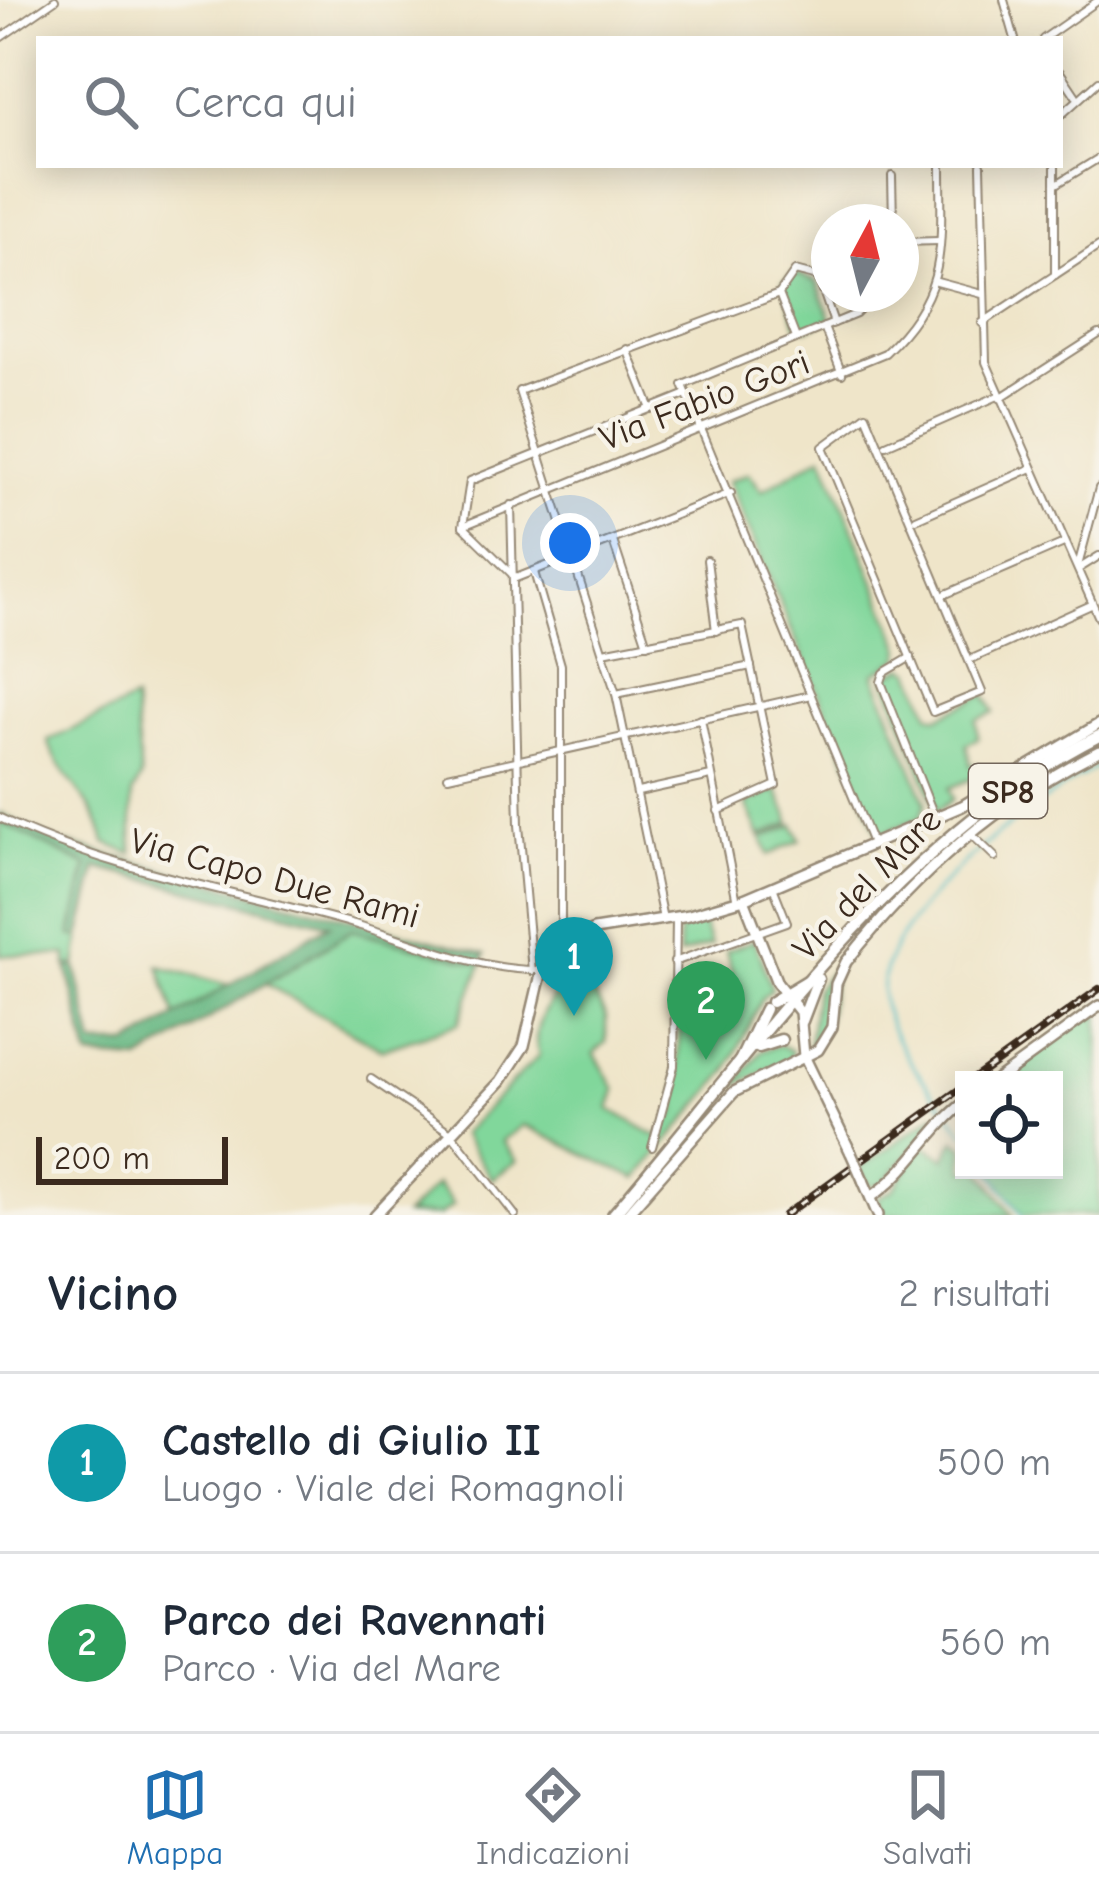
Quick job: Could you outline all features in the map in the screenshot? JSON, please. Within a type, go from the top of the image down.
[{"type":"main road","points":[[375,1215],[491,1094],[520,1053],[537,970],[561,945],[591,930],[740,901],[980,797],[1099,724]]},
{"type":"main road","name":"Via del Mare","points":[[613,1215],[769,1032],[785,994],[820,973],[955,831],[1021,782],[1099,736]]},
{"type":"main road","points":[[813,1076],[818,1050],[832,1028],[836,984],[846,962],[969,832],[1099,751]]},
{"type":"main road","points":[[740,901],[802,1021]]},
{"type":"main road","points":[[820,973],[802,1021],[804,1056],[878,1215]]},
{"type":"main road","points":[[736,1069],[769,1006],[785,994]]},
{"type":"main road","points":[[769,1006],[763,1022],[769,1032],[804,1056]]},
{"type":"main road","points":[[1009,1071],[1099,1006]]},
{"type":"main road","points":[[756,1048],[781,1040],[802,1021]]},
{"type":"main road","points":[[626,1215],[734,1092],[818,1050]]},
{"type":"main road","points":[[872,1197],[891,1185],[955,1111]]},
{"type":"street","points":[[0,38],[55,0]]},
{"type":"street","points":[[1047,36],[1099,0]]},
{"type":"street","points":[[1005,1],[1014,36]]},
{"type":"street","points":[[1063,76],[1076,96]]},
{"type":"street","points":[[1063,112],[1076,96],[1099,81]]},
{"type":"street","points":[[1055,185],[1099,158]]},
{"type":"street","name":"Via Fabio Gori","points":[[464,526],[842,374],[885,352],[907,332],[937,282],[941,168]]},
{"type":"street","points":[[981,168],[984,355],[1099,618]]},
{"type":"street","points":[[1055,168],[1055,275]]},
{"type":"street","points":[[892,176],[893,204]]},
{"type":"street","points":[[919,242],[941,241]]},
{"type":"street","points":[[982,323],[1099,246]]},
{"type":"street","points":[[663,919],[616,694],[519,391],[779,294],[795,271],[811,275]]},
{"type":"street","points":[[937,282],[982,294]]},
{"type":"street","points":[[779,294],[796,338]]},
{"type":"street","points":[[830,312],[834,323]]},
{"type":"street","points":[[516,578],[464,526],[470,481],[651,409],[858,312]]},
{"type":"street","points":[[824,327],[842,374]]},
{"type":"street","points":[[886,446],[999,397],[1099,334]]},
{"type":"street","points":[[627,349],[651,409]]},
{"type":"street","points":[[685,390],[872,844]]},
{"type":"street","points":[[866,415],[982,692],[933,712],[910,657],[824,447],[866,415]]},
{"type":"street","points":[[916,519],[1032,468]]},
{"type":"street","points":[[1077,570],[1099,488]]},
{"type":"street","points":[[516,578],[731,493]]},
{"type":"street","points":[[511,505],[519,758],[537,970]]},
{"type":"street","points":[[613,541],[647,644]]},
{"type":"street","points":[[946,594],[1066,542]]},
{"type":"street","points":[[1077,570],[1099,556]]},
{"type":"street","points":[[707,560],[716,631]]},
{"type":"street","points":[[534,572],[561,665],[561,945]]},
{"type":"street","points":[[974,658],[1092,604]]},
{"type":"street","points":[[603,652],[742,625],[776,785],[718,811]]},
{"type":"street","points":[[910,657],[884,673],[880,681],[935,818]]},
{"type":"street","points":[[616,694],[751,666]]},
{"type":"street","points":[[448,776],[811,695]]},
{"type":"street","points":[[701,719],[740,901]]},
{"type":"street","points":[[638,792],[711,776]]},
{"type":"street","name":"Via Capo Due Rami","points":[[0,818],[77,852],[537,970]]},
{"type":"street","points":[[969,832],[992,854]]},
{"type":"street","points":[[674,962],[787,922],[773,887]]},
{"type":"street","points":[[652,1147],[674,1066],[676,917]]},
{"type":"street","points":[[674,982],[704,980]]},
{"type":"street","points":[[371,1079],[452,1133],[514,1215]]},
{"type":"green space","points":[[795,273],[811,280],[811,312],[828,312],[831,319],[807,329],[797,326],[783,282]]},
{"type":"green space","points":[[823,455],[902,649],[900,658],[874,674],[926,803],[920,818],[879,835],[728,481],[749,473],[762,491]]},
{"type":"green space","points":[[904,667],[912,671],[930,714],[938,717],[985,694],[994,712],[976,720],[978,738],[966,744],[971,766],[977,764],[987,786],[982,789],[976,777],[949,788],[953,799],[937,811],[885,677]]},
{"type":"green space","points":[[134,700],[141,778],[132,794],[132,854],[105,843],[95,816],[48,741]]},
{"type":"green space","points":[[777,790],[791,823],[760,836],[746,803]]},
{"type":"green space","points":[[0,813],[56,841],[485,954],[482,964],[352,930],[140,1061],[89,1057],[67,966],[76,966],[94,1045],[129,1045],[330,924],[97,868],[80,937],[71,935],[87,866],[0,822]]},
{"type":"green space","points":[[0,822],[87,866],[71,934],[80,937],[76,966],[67,966],[67,955],[0,955]]},
{"type":"green space","points":[[794,825],[801,840],[769,855],[762,838]]},
{"type":"green space","points":[[702,922],[711,945],[679,955],[679,925]]},
{"type":"green space","points":[[352,930],[482,964],[458,1024],[382,1049],[266,984]]},
{"type":"green space","points":[[754,940],[772,989],[762,998],[727,1071],[637,1179],[523,1125],[502,1141],[517,1161],[492,1179],[462,1134],[539,1055],[539,1022],[573,972],[582,973],[606,1017],[606,1042],[594,1053],[616,1090],[610,1109],[658,1137],[676,1112],[681,993],[733,976],[726,951]]},
{"type":"green space","points":[[843,956],[824,1027],[809,1046],[816,989]]},
{"type":"green space","points":[[159,966],[229,985],[176,1017]]},
{"type":"green space","points":[[1099,1006],[1099,1215],[1023,1215],[997,1179],[1063,1179],[1063,1071],[1009,1071]]},
{"type":"green space","points":[[780,1045],[792,1051],[790,1059],[734,1086],[761,1051]]},
{"type":"green space","points":[[935,1114],[939,1119],[881,1185],[868,1185],[859,1169]]},
{"type":"green space","points":[[955,1140],[955,1179],[987,1179],[1013,1215],[885,1215],[877,1198],[893,1190],[923,1145],[945,1158]]},
{"type":"green space","points":[[437,1184],[453,1205],[440,1215],[405,1215]]},
{"type":"waterway","points":[[955,1121],[895,1036],[883,1000],[886,968],[903,934],[962,865],[1036,805],[1099,766]]},
{"type":"waterway","points":[[996,1179],[1022,1215]]},
{"type":"railway","points":[[985,1071],[1099,989]]},
{"type":"railway","points":[[785,1215],[955,1092]]},
{"type":"place","name":"Castello di Giulio II","points":[[574,1016]]},
{"type":"place","name":"Parco dei Ravennati","points":[[706,1060]]}]
